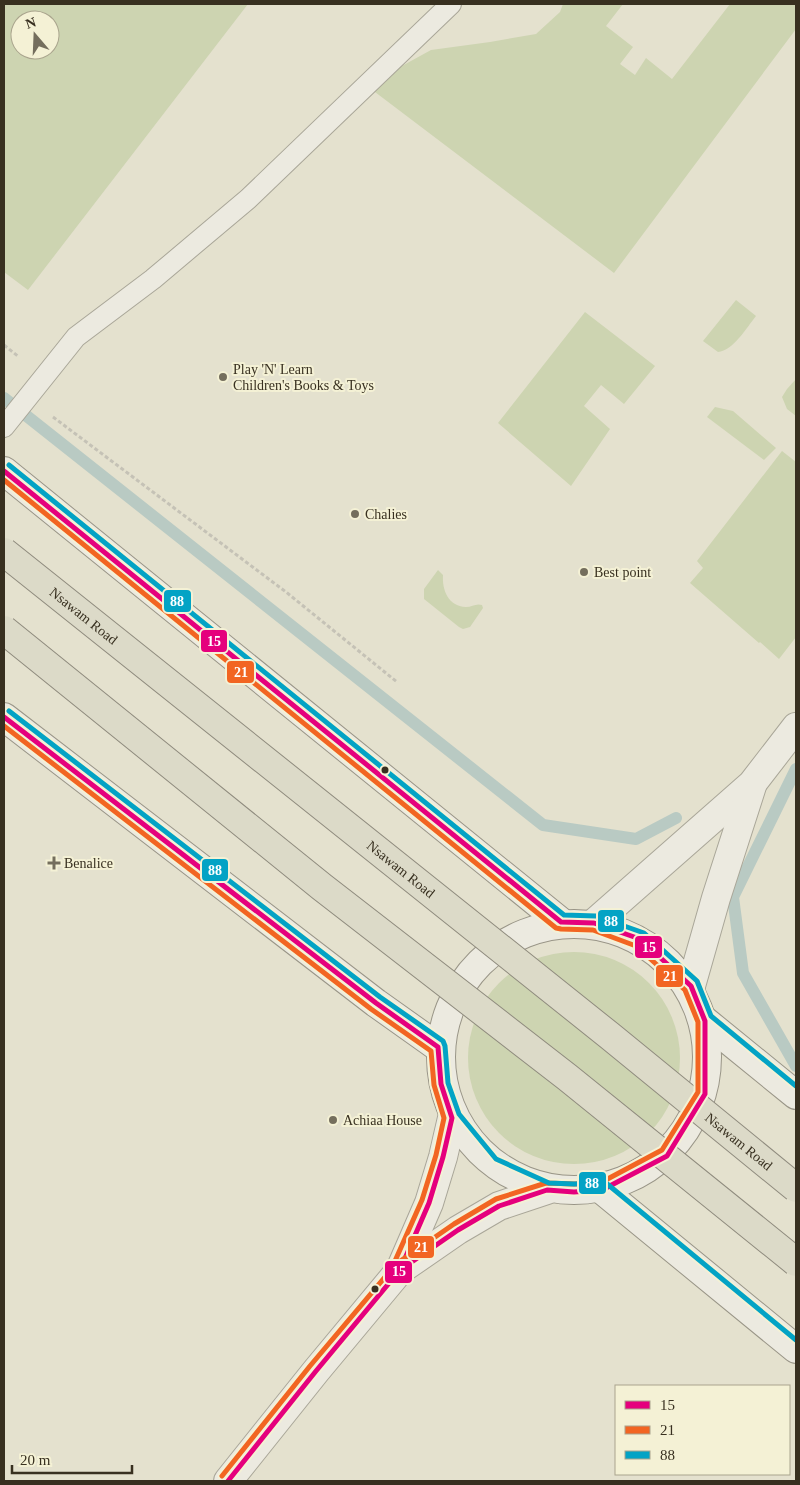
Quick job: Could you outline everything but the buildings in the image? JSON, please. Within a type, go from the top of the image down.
[{"type":"highway","name":"Nsawam Road","points":[[4,552],[796,1188]]},
{"type":"highway","points":[[4,630],[315,880],[567,1077],[796,1262]]},
{"type":"main road","points":[[4,470],[561,922]]},
{"type":"main road","points":[[4,717],[376,1003],[438,1047]]},
{"type":"main road","points":[[594,923],[752,784],[796,727]]},
{"type":"main road","points":[[691,986],[716,898],[752,784]]},
{"type":"main road","points":[[561,922],[594,923],[640,938],[691,986],[705,1021],[705,1094],[667,1156],[602,1190],[574,1192],[547,1190],[491,1164],[452,1118],[441,1084],[438,1047],[458,988],[501,943],[561,922]]},
{"type":"main road","points":[[705,1021],[796,1094]]},
{"type":"main road","points":[[400,1270],[429,1203],[452,1118]]},
{"type":"main road","points":[[228,1481],[400,1270],[458,1230],[499,1206],[547,1190]]},
{"type":"main road","points":[[602,1190],[796,1349]]},
{"type":"lane","points":[[4,427],[76,337],[153,279],[248,199],[451,4]]},
{"type":"path","points":[[4,345],[43,376],[50,415],[286,592],[398,682]]},
{"type":"green space","points":[[4,4],[248,4],[28,290],[4,272]]},
{"type":"green space","points":[[563,4],[623,4],[606,26],[633,47],[620,64],[635,75],[646,58],[672,79],[730,4],[796,4],[796,29],[614,273],[371,89],[400,67],[431,50],[536,34],[560,12]]},
{"type":"green space","points":[[736,300],[756,316],[729,348],[718,352],[703,341]]},
{"type":"green space","points":[[585,312],[655,366],[624,404],[601,385],[584,406],[610,429],[571,486],[498,423]]},
{"type":"green space","points":[[796,379],[796,416],[787,409],[782,397]]},
{"type":"green space","points":[[715,407],[733,411],[776,448],[764,460],[707,417]]},
{"type":"green space","points":[[782,451],[796,462],[796,637],[779,659],[690,583],[703,568],[697,561]]},
{"type":"green space","points":[[438,570],[443,575],[447,596],[455,604],[466,607],[482,605],[483,608],[470,627],[463,629],[459,627],[424,599],[424,589]]},
{"type":"green space","points":[[564,952],[584,952],[605,956],[624,964],[649,983],[662,999],[672,1017],[678,1037],[680,1058],[678,1079],[672,1099],[662,1117],[649,1133],[624,1152],[605,1160],[584,1164],[564,1164],[543,1160],[524,1152],[507,1140],[492,1125],[480,1108],[472,1089],[468,1068],[468,1048],[472,1027],[480,1008],[492,991],[507,976],[524,964],[543,956]]},
{"type":"waterway","points":[[4,398],[543,825],[636,839],[676,818]]},
{"type":"waterway","points":[[796,769],[733,897],[743,973],[796,1066]]},
{"type":"transit line","name":"88","points":[[9,465],[564,915],[596,916],[644,933],[697,981],[711,1016],[796,1086]]},
{"type":"transit line","name":"15","points":[[4,471],[561,922],[594,923],[640,939],[691,986],[705,1021],[705,1094],[667,1156],[602,1190],[574,1192],[547,1190],[499,1206],[458,1230],[400,1270],[228,1481]]},
{"type":"transit line","name":"21","points":[[4,480],[556,928],[593,930],[636,946],[685,990],[698,1022],[698,1092],[662,1150],[600,1183],[546,1183],[496,1199],[454,1224],[396,1264],[310,1366],[222,1476]]},
{"type":"transit line","name":"88","points":[[9,711],[380,997],[443,1041],[448,1083],[459,1114],[496,1159],[549,1183],[606,1183],[796,1340]]},
{"type":"transit line","name":"15","points":[[4,717],[376,1003],[438,1047],[441,1084],[452,1118],[429,1203],[397,1274]]},
{"type":"transit line","name":"21","points":[[4,726],[371,1009],[431,1051],[434,1085],[444,1118],[436,1155],[422,1200],[391,1270]]},
{"type":"place","name":"Play 'N' Learn Children's Books & Toys","points":[[223,377]]},
{"type":"place","name":"Chalies","points":[[355,514]]},
{"type":"place","name":"Best point","points":[[584,572]]},
{"type":"place","name":"Benalice","points":[[54,863]]},
{"type":"place","name":"Achiaa House","points":[[333,1120]]}]
